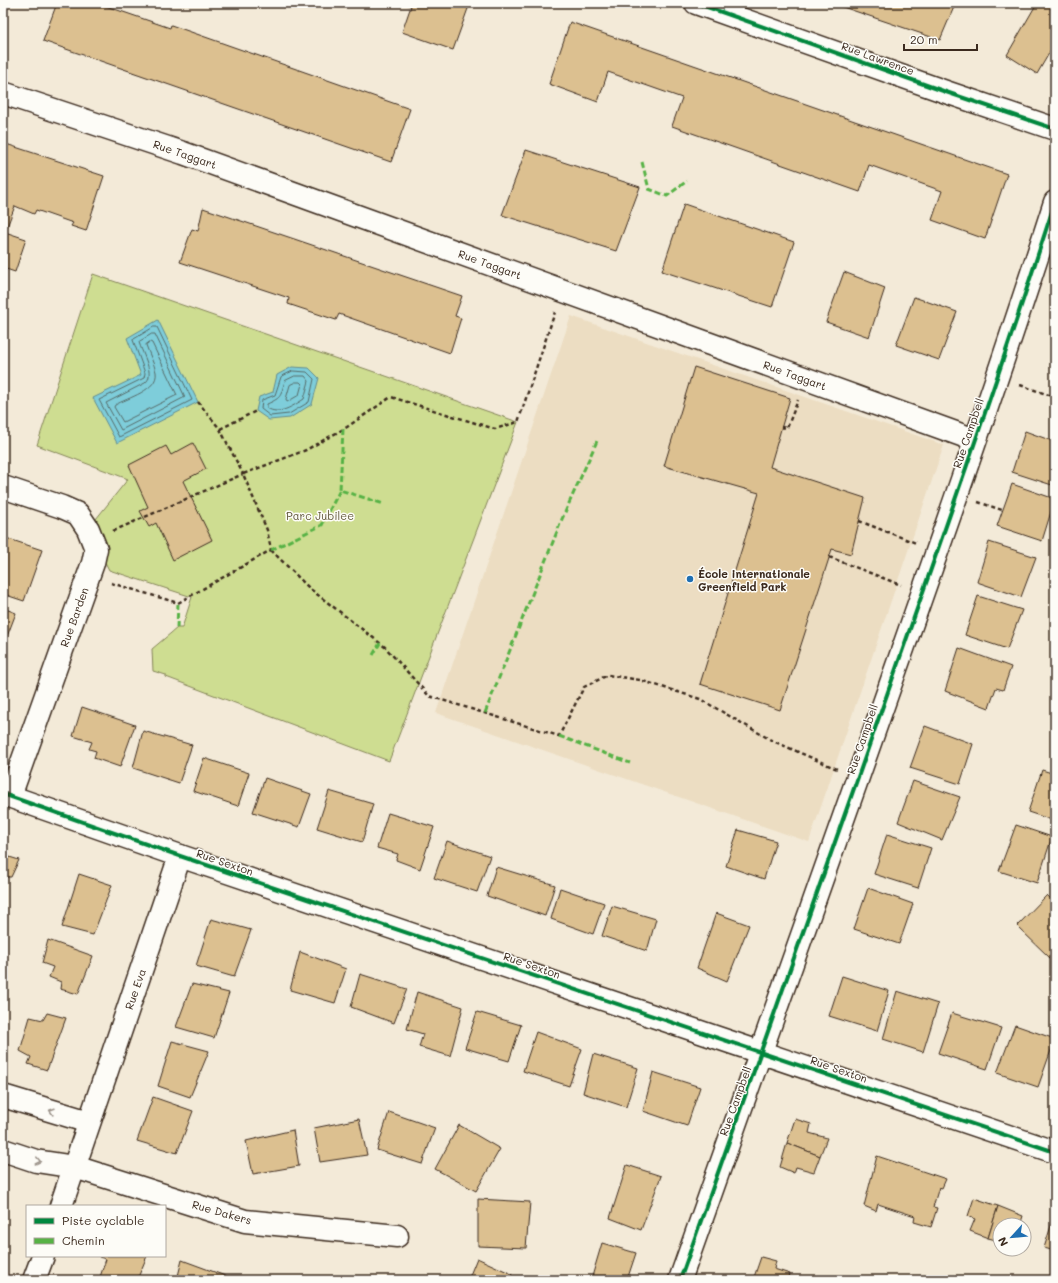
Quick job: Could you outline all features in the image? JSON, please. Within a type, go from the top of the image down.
[{"type":"street","name":"Rue Lawrence","points":[[697,3],[946,92],[1055,129]]},
{"type":"street","name":"Rue Taggart","points":[[3,93],[183,153],[975,440]]},
{"type":"street","name":"Rue Campbell","points":[[680,1280],[762,1053],[937,551],[1055,202]]},
{"type":"street","name":"Rue Barden","points":[[3,487],[78,514],[88,529],[96,548],[93,563],[6,795]]},
{"type":"street","name":"Rue Sexton","points":[[6,795],[180,856],[1055,1152]]},
{"type":"street","name":"Rue Eva","points":[[61,1205],[180,856]]},
{"type":"street","points":[[3,1096],[89,1122]]},
{"type":"street","points":[[3,1150],[36,1160],[75,1167]]},
{"type":"street","name":"Rue Dakers","points":[[75,1167],[245,1221],[397,1236]]},
{"type":"street","points":[[34,1280],[43,1257]]},
{"type":"path","points":[[92,540],[243,474],[306,450],[347,427],[391,397],[495,429],[518,422],[562,290]]},
{"type":"path","points":[[997,377],[1055,397]]},
{"type":"path","points":[[781,427],[787,428],[807,379]]},
{"type":"path","points":[[198,402],[220,429],[243,474],[267,530],[271,550],[309,588],[385,647],[429,696],[559,736],[584,687],[608,675],[640,680],[700,699],[771,740],[858,778]]},
{"type":"path","points":[[220,429],[256,411]]},
{"type":"path","points":[[859,521],[937,551]]},
{"type":"path","points":[[88,576],[178,604],[271,550]]},
{"type":"path","points":[[829,557],[922,593]]},
{"type":"shaded area","name":"École internationale Greenfield Park","points":[[571,316],[944,445],[809,842],[436,713]]},
{"type":"green space","name":"Parc Jubilee","points":[[93,274],[518,422],[389,761],[153,671],[152,649],[177,628],[182,628],[192,597],[109,570],[88,529],[128,479],[37,445]]},
{"type":"water","points":[[158,320],[198,402],[117,443],[93,398],[141,375],[127,338]]},
{"type":"water","points":[[292,367],[309,368],[319,378],[312,404],[290,418],[269,420],[256,411],[259,397],[273,392],[277,375]]},
{"type":"building","points":[[57,3],[97,3],[170,28],[171,25],[410,109],[391,162],[43,41]]},
{"type":"building","points":[[317,3],[330,3],[328,7]]},
{"type":"building","points":[[403,3],[470,3],[453,50],[402,32],[411,6]]},
{"type":"building","points":[[831,3],[944,3],[954,7],[940,40]]},
{"type":"building","points":[[1037,3],[1055,3],[1055,43],[1037,74],[1007,55]]},
{"type":"building","points":[[570,22],[1007,174],[985,239],[932,220],[942,191],[869,165],[860,192],[672,126],[682,98],[608,72],[598,102],[549,84]]},
{"type":"building","points":[[3,143],[104,176],[86,231],[71,226],[73,223],[36,210],[34,214],[15,206],[5,232],[26,239],[15,272],[3,268]]},
{"type":"building","points":[[526,150],[640,187],[616,251],[502,215]]},
{"type":"building","points":[[684,204],[794,242],[772,307],[662,271]]},
{"type":"building","points":[[203,208],[462,296],[455,316],[461,318],[450,353],[339,314],[336,320],[288,304],[289,298],[180,262],[192,229],[198,231]]},
{"type":"building","points":[[844,272],[885,288],[869,337],[826,322]]},
{"type":"building","points":[[914,297],[957,312],[939,360],[896,345]]},
{"type":"building","points":[[694,367],[790,398],[770,467],[865,498],[851,554],[832,549],[780,710],[700,684],[759,493],[664,466]]},
{"type":"building","points":[[1025,431],[1055,442],[1055,486],[1012,472]]},
{"type":"building","points":[[193,443],[206,469],[183,481],[212,540],[173,560],[156,523],[149,527],[140,511],[148,507],[129,465],[166,446],[171,455]]},
{"type":"building","points":[[1012,484],[1055,499],[1042,541],[997,526]]},
{"type":"building","points":[[3,537],[42,550],[24,601],[3,594]]},
{"type":"building","points":[[989,542],[1036,557],[1021,597],[977,582]]},
{"type":"building","points":[[978,596],[1022,610],[1007,649],[965,635]]},
{"type":"building","points":[[3,608],[16,613],[3,647]]},
{"type":"building","points":[[959,648],[1011,667],[1003,690],[996,688],[989,708],[945,691]]},
{"type":"building","points":[[82,707],[135,725],[120,767],[94,758],[96,751],[89,749],[92,742],[73,736]]},
{"type":"building","points":[[925,726],[973,744],[960,784],[910,768]]},
{"type":"building","points":[[143,731],[192,745],[179,783],[133,768]]},
{"type":"building","points":[[204,758],[249,773],[238,806],[193,791]]},
{"type":"building","points":[[1042,770],[1055,774],[1055,821],[1028,812]]},
{"type":"building","points":[[265,778],[311,794],[299,827],[253,812]]},
{"type":"building","points":[[913,781],[960,797],[942,840],[898,822]]},
{"type":"building","points":[[329,791],[373,804],[362,842],[317,828]]},
{"type":"building","points":[[388,813],[434,827],[420,869],[396,860],[398,854],[377,848]]},
{"type":"building","points":[[1016,825],[1052,837],[1037,883],[999,871]]},
{"type":"building","points":[[738,830],[776,841],[764,879],[726,866]]},
{"type":"building","points":[[887,834],[931,848],[918,888],[874,874]]},
{"type":"building","points":[[447,841],[490,856],[477,892],[434,878]]},
{"type":"building","points":[[3,855],[19,860],[11,877],[4,877],[3,879]]},
{"type":"building","points":[[496,867],[555,885],[545,916],[487,896]]},
{"type":"building","points":[[79,874],[112,885],[93,935],[62,927]]},
{"type":"building","points":[[560,888],[604,903],[593,934],[551,919]]},
{"type":"building","points":[[868,888],[913,904],[899,944],[854,929]]},
{"type":"building","points":[[1047,895],[1055,903],[1055,954],[1051,959],[1017,926]]},
{"type":"building","points":[[612,906],[656,919],[647,951],[602,936]]},
{"type":"building","points":[[716,913],[749,925],[727,981],[697,968]]},
{"type":"building","points":[[211,919],[251,930],[234,977],[196,966]]},
{"type":"building","points":[[48,940],[93,956],[78,994],[60,989],[61,982],[49,977],[53,967],[42,963]]},
{"type":"building","points":[[300,952],[346,969],[335,1003],[290,990]]},
{"type":"building","points":[[360,974],[407,989],[394,1023],[351,1007]]},
{"type":"building","points":[[842,976],[889,991],[877,1031],[829,1016]]},
{"type":"building","points":[[192,984],[229,993],[214,1038],[176,1027]]},
{"type":"building","points":[[897,991],[938,1004],[923,1052],[883,1039]]},
{"type":"building","points":[[417,992],[463,1007],[450,1056],[419,1047],[423,1034],[407,1029]]},
{"type":"building","points":[[477,1012],[521,1025],[509,1061],[465,1048]]},
{"type":"building","points":[[47,1013],[66,1018],[47,1070],[28,1064],[31,1057],[20,1051],[30,1017],[43,1020]]},
{"type":"building","points":[[952,1013],[1001,1028],[987,1069],[938,1053]]},
{"type":"building","points":[[1015,1025],[1055,1039],[1038,1087],[997,1073]]},
{"type":"building","points":[[536,1032],[582,1049],[569,1086],[523,1071]]},
{"type":"building","points":[[172,1041],[209,1051],[190,1097],[158,1086]]},
{"type":"building","points":[[593,1054],[638,1068],[626,1107],[583,1093]]},
{"type":"building","points":[[653,1072],[700,1087],[687,1126],[643,1111]]},
{"type":"building","points":[[153,1097],[193,1111],[177,1153],[137,1141]]},
{"type":"building","points":[[389,1112],[435,1128],[422,1164],[377,1150]]},
{"type":"building","points":[[359,1119],[367,1155],[320,1162],[314,1128]]},
{"type":"building","points":[[795,1119],[811,1124],[809,1133],[827,1138],[820,1156],[787,1143]]},
{"type":"building","points":[[459,1125],[500,1149],[476,1191],[435,1169]]},
{"type":"building","points":[[293,1130],[299,1166],[253,1174],[246,1141]]},
{"type":"building","points":[[787,1143],[820,1156],[814,1172],[796,1167],[794,1173],[780,1167]]},
{"type":"building","points":[[877,1156],[946,1179],[942,1188],[939,1187],[933,1207],[937,1208],[931,1227],[914,1222],[915,1216],[878,1204],[876,1211],[864,1206]]},
{"type":"building","points":[[627,1165],[661,1176],[641,1230],[610,1218]]},
{"type":"building","points":[[974,1198],[998,1206],[995,1217],[992,1217],[992,1225],[988,1238],[970,1231],[975,1219],[968,1216]]},
{"type":"building","points":[[478,1199],[530,1202],[526,1248],[478,1246]]},
{"type":"building","points":[[998,1206],[1023,1216],[1023,1217],[995,1217]]},
{"type":"building","points":[[1055,1213],[1055,1251],[1044,1248]]},
{"type":"building","points":[[992,1225],[992,1239],[988,1238]]},
{"type":"building","points":[[602,1243],[636,1253],[627,1280],[591,1280]]},
{"type":"building","points":[[99,1257],[147,1257],[137,1280],[99,1280],[106,1259]]},
{"type":"building","points":[[761,1257],[776,1261],[774,1269],[790,1274],[788,1280],[753,1280]]},
{"type":"building","points":[[477,1258],[512,1274],[509,1280],[468,1280]]},
{"type":"building","points":[[182,1260],[228,1277],[227,1280],[177,1280]]},
{"type":"marked path","points":[[642,162],[649,189],[667,196],[687,181]]},
{"type":"marked path","points":[[343,429],[340,490],[384,504]]},
{"type":"marked path","points":[[485,713],[562,519],[597,441]]},
{"type":"marked path","points":[[271,550],[322,525],[340,490]]},
{"type":"marked path","points":[[177,628],[178,603]]},
{"type":"marked path","points":[[373,655],[380,643]]},
{"type":"marked path","points":[[559,736],[630,763]]},
{"type":"cycle path","points":[[696,3],[1055,129]]},
{"type":"cycle path","points":[[680,1280],[933,562],[1055,202]]},
{"type":"cycle path","points":[[3,794],[180,856],[1055,1152]]},
{"type":"place","name":"École internationale Greenfield Park","points":[[690,579]]}]
